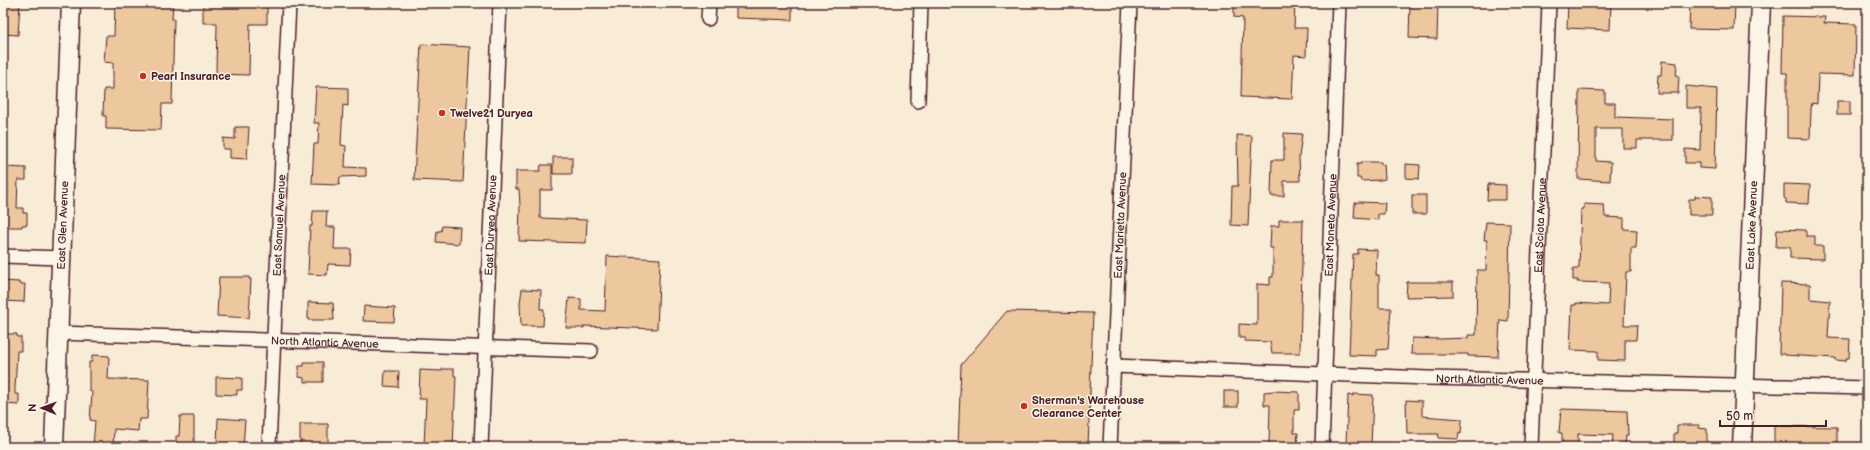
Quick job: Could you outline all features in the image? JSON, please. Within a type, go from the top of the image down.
[{"type":"street","name":"East Glen Avenue","points":[[54,447],[71,3]]},
{"type":"street","name":"East Samuel Avenue","points":[[269,447],[289,3]]},
{"type":"street","name":"East Duryea Avenue","points":[[481,447],[500,3]]},
{"type":"street","points":[[708,19],[709,3]]},
{"type":"street","points":[[918,101],[921,3]]},
{"type":"street","name":"East Marietta Avenue","points":[[1110,447],[1130,3]]},
{"type":"street","name":"East Moneta Avenue","points":[[1322,447],[1326,374],[1339,3]]},
{"type":"street","name":"East Sciota Avenue","points":[[1531,447],[1549,3]]},
{"type":"street","name":"East Lake Avenue","points":[[1742,447],[1761,3]]},
{"type":"street","points":[[3,256],[61,258]]},
{"type":"street","name":"North Atlantic Avenue","points":[[59,333],[485,347],[591,352]]},
{"type":"street","name":"North Atlantic Avenue","points":[[1113,366],[1326,374],[1867,388]]},
{"type":"building","points":[[3,3],[20,3],[18,35],[3,34]]},
{"type":"building","name":"Pearl Insurance","points":[[115,3],[173,3],[172,104],[162,104],[161,130],[106,129],[106,116],[103,116],[104,89],[113,89],[113,63],[104,62],[106,36],[114,36]]},
{"type":"building","points":[[203,3],[267,3],[267,24],[250,24],[249,75],[216,74],[217,23],[203,23]]},
{"type":"building","points":[[736,3],[792,3],[792,20],[736,18]]},
{"type":"building","points":[[1234,3],[1295,3],[1294,28],[1307,28],[1306,56],[1294,55],[1292,99],[1241,97],[1243,18],[1234,17]]},
{"type":"building","points":[[1410,3],[1438,3],[1437,39],[1409,38]]},
{"type":"building","points":[[1568,3],[1611,3],[1610,30],[1567,28]]},
{"type":"building","points":[[1690,3],[1735,3],[1734,30],[1689,29]]},
{"type":"building","points":[[1783,16],[1825,17],[1824,23],[1856,24],[1855,75],[1818,74],[1817,104],[1812,103],[1811,109],[1810,139],[1787,138],[1787,73],[1782,73]]},
{"type":"building","name":"Twelve21 Duryea","points":[[421,44],[470,47],[463,182],[414,180]]},
{"type":"building","points":[[1662,61],[1677,63],[1676,76],[1679,76],[1678,93],[1657,93],[1658,75],[1661,75]]},
{"type":"building","points":[[1686,86],[1717,89],[1715,169],[1699,168],[1699,163],[1685,163],[1685,149],[1700,150],[1701,108],[1686,108]]},
{"type":"building","points":[[316,87],[348,88],[348,106],[343,105],[341,145],[346,146],[345,167],[366,168],[366,176],[340,177],[339,185],[312,184],[314,144],[318,144],[319,123],[314,123]]},
{"type":"building","points":[[1579,90],[1605,91],[1605,103],[1615,103],[1615,117],[1673,119],[1673,140],[1637,140],[1637,148],[1623,148],[1623,129],[1596,129],[1596,161],[1611,162],[1610,181],[1578,179]]},
{"type":"building","points":[[1837,101],[1850,101],[1850,115],[1837,115]]},
{"type":"building","points":[[235,127],[249,127],[247,159],[230,158],[230,149],[223,149],[223,138],[235,139]]},
{"type":"building","points":[[1284,133],[1302,134],[1299,157],[1300,181],[1284,181],[1284,196],[1271,196],[1272,160],[1284,160]]},
{"type":"building","points":[[1237,135],[1252,136],[1248,226],[1231,225],[1232,186],[1238,186]]},
{"type":"building","points":[[553,157],[572,157],[572,174],[553,174]]},
{"type":"building","points":[[1361,162],[1381,162],[1381,165],[1384,164],[1385,179],[1361,181],[1360,178],[1357,178],[1357,164],[1361,164]]},
{"type":"building","points":[[1406,164],[1420,165],[1419,179],[1406,178]]},
{"type":"building","points":[[541,165],[552,165],[552,190],[540,190],[540,218],[587,220],[586,243],[519,241],[520,205],[519,189],[516,189],[516,171],[540,171]]},
{"type":"building","points":[[3,167],[26,168],[26,180],[18,180],[17,208],[23,208],[23,213],[27,213],[27,225],[22,225],[22,227],[3,227]]},
{"type":"building","points":[[1488,184],[1506,185],[1506,200],[1487,200]]},
{"type":"building","points":[[1784,184],[1810,185],[1809,204],[1786,203],[1786,199],[1784,198]]},
{"type":"building","points":[[1412,195],[1426,195],[1426,214],[1412,214]]},
{"type":"building","points":[[1695,196],[1712,197],[1712,215],[1689,215],[1689,199],[1695,199]]},
{"type":"building","points":[[1355,203],[1385,203],[1384,214],[1378,214],[1378,220],[1354,218]]},
{"type":"building","points":[[1584,204],[1604,205],[1605,217],[1624,218],[1624,229],[1637,230],[1636,248],[1631,248],[1631,272],[1626,272],[1624,325],[1637,325],[1636,340],[1625,340],[1625,361],[1598,360],[1598,351],[1570,350],[1572,305],[1576,305],[1576,303],[1608,305],[1609,283],[1577,282],[1578,280],[1573,280],[1573,269],[1578,269],[1579,267],[1581,209],[1584,209]]},
{"type":"building","points":[[313,211],[327,211],[326,227],[335,227],[334,249],[351,249],[350,265],[328,264],[327,275],[308,274],[310,226],[312,226]]},
{"type":"building","points":[[1279,220],[1303,220],[1300,353],[1272,353],[1270,342],[1245,341],[1245,338],[1239,338],[1239,324],[1257,325],[1257,284],[1270,285],[1270,277],[1273,277],[1273,248],[1270,248],[1271,226],[1279,226]]},
{"type":"building","points":[[1486,222],[1510,223],[1508,321],[1500,320],[1498,357],[1468,356],[1468,354],[1411,354],[1412,338],[1468,338],[1468,335],[1476,335],[1477,270],[1486,270],[1487,240],[1484,240]]},
{"type":"building","points":[[442,226],[460,227],[459,244],[436,242],[437,231],[441,231]]},
{"type":"building","points":[[1777,229],[1806,230],[1806,236],[1815,236],[1815,246],[1823,246],[1823,259],[1790,258],[1790,247],[1776,247]]},
{"type":"building","points":[[1358,249],[1377,250],[1376,275],[1379,275],[1379,308],[1391,308],[1388,349],[1377,350],[1377,356],[1349,355],[1353,254],[1358,254]]},
{"type":"building","points":[[607,256],[660,259],[657,329],[584,326],[584,328],[566,328],[569,298],[581,299],[581,310],[605,311]]},
{"type":"building","points":[[219,277],[249,277],[249,279],[251,279],[249,318],[217,316]]},
{"type":"building","points":[[3,281],[25,284],[24,302],[3,301]]},
{"type":"building","points":[[1407,282],[1453,282],[1453,296],[1406,297]]},
{"type":"building","points":[[1781,283],[1810,284],[1810,299],[1830,301],[1828,338],[1850,339],[1849,358],[1846,358],[1846,361],[1835,360],[1835,358],[1779,354]]},
{"type":"building","points":[[522,289],[541,290],[540,309],[544,309],[543,326],[521,326],[520,303]]},
{"type":"building","points":[[308,302],[333,303],[334,320],[308,320]]},
{"type":"building","points":[[364,306],[395,308],[394,322],[363,321]]},
{"type":"building","name":"Sherman's Warehouse Clearance Center","points":[[1007,311],[1093,313],[1088,447],[958,447],[961,365]]},
{"type":"building","points":[[3,334],[17,334],[17,337],[21,337],[21,351],[17,351],[15,389],[15,394],[19,394],[19,405],[3,404]]},
{"type":"building","points":[[92,355],[109,356],[108,379],[149,380],[147,419],[139,419],[138,431],[114,429],[113,447],[93,447],[95,421],[90,420],[92,392],[89,390],[89,362],[92,362]]},
{"type":"building","points":[[304,362],[323,362],[323,382],[304,382],[304,378],[299,377],[299,366],[304,366]]},
{"type":"building","points":[[442,369],[454,369],[454,376],[456,376],[453,447],[424,447],[426,399],[419,399],[420,370],[442,371]]},
{"type":"building","points":[[385,371],[399,371],[398,387],[384,386]]},
{"type":"building","points":[[216,377],[242,378],[242,390],[237,390],[237,395],[216,394]]},
{"type":"building","points":[[1224,391],[1238,391],[1238,407],[1224,407]]},
{"type":"building","points":[[1264,392],[1299,392],[1299,410],[1294,410],[1294,433],[1298,433],[1297,444],[1293,444],[1293,446],[1269,445],[1270,405],[1264,405]]},
{"type":"building","points":[[1353,394],[1373,395],[1371,447],[1350,447],[1351,445],[1346,444],[1348,395],[1353,396]]},
{"type":"building","points":[[1406,400],[1422,401],[1422,416],[1462,419],[1461,434],[1459,433],[1458,439],[1438,438],[1439,434],[1407,434]]},
{"type":"building","points":[[1561,409],[1627,411],[1628,435],[1626,435],[1625,447],[1612,447],[1613,435],[1578,434],[1578,447],[1562,447],[1562,433],[1559,433]]},
{"type":"building","points":[[180,416],[194,416],[194,447],[176,447],[176,436],[179,436]]},
{"type":"building","points":[[218,418],[245,420],[243,447],[217,447]]},
{"type":"building","points":[[300,424],[328,424],[328,445],[300,444]]},
{"type":"building","points":[[1677,425],[1699,425],[1699,428],[1707,429],[1707,447],[1674,447],[1674,433],[1677,433]]},
{"type":"building","points":[[1774,426],[1837,427],[1837,447],[1774,447]]},
{"type":"place","name":"Pearl Insurance","points":[[143,76]]},
{"type":"place","name":"Twelve21 Duryea","points":[[442,113]]},
{"type":"place","name":"Sherman's Warehouse Clearance Center","points":[[1024,406]]}]
